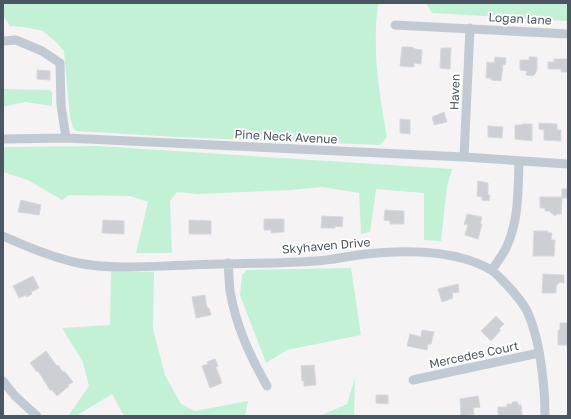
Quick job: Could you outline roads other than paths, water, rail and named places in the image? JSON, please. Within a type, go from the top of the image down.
[{"type":"street","name":"Logan lane","points":[[395,25],[568,34]]},
{"type":"street","name":"Haven","points":[[464,157],[470,28]]},
{"type":"street","points":[[3,41],[16,40],[42,51],[60,63],[61,105],[66,138]]},
{"type":"street","name":"Pine Neck Avenue","points":[[3,139],[66,138],[464,157],[568,164]]},
{"type":"street","points":[[492,270],[507,247],[515,224],[518,204],[519,161]]},
{"type":"street","name":"Skyhaven Drive","points":[[3,236],[37,250],[77,263],[94,265],[130,266],[314,261],[382,253],[432,252],[466,259],[492,270],[515,293],[526,310],[533,327],[539,353],[545,391],[545,416]]},
{"type":"street","points":[[228,264],[230,291],[241,332],[253,360],[267,386]]},
{"type":"street","name":"Mercedes Court","points":[[413,380],[539,353]]},
{"type":"street","points":[[3,381],[15,396],[37,416]]}]
